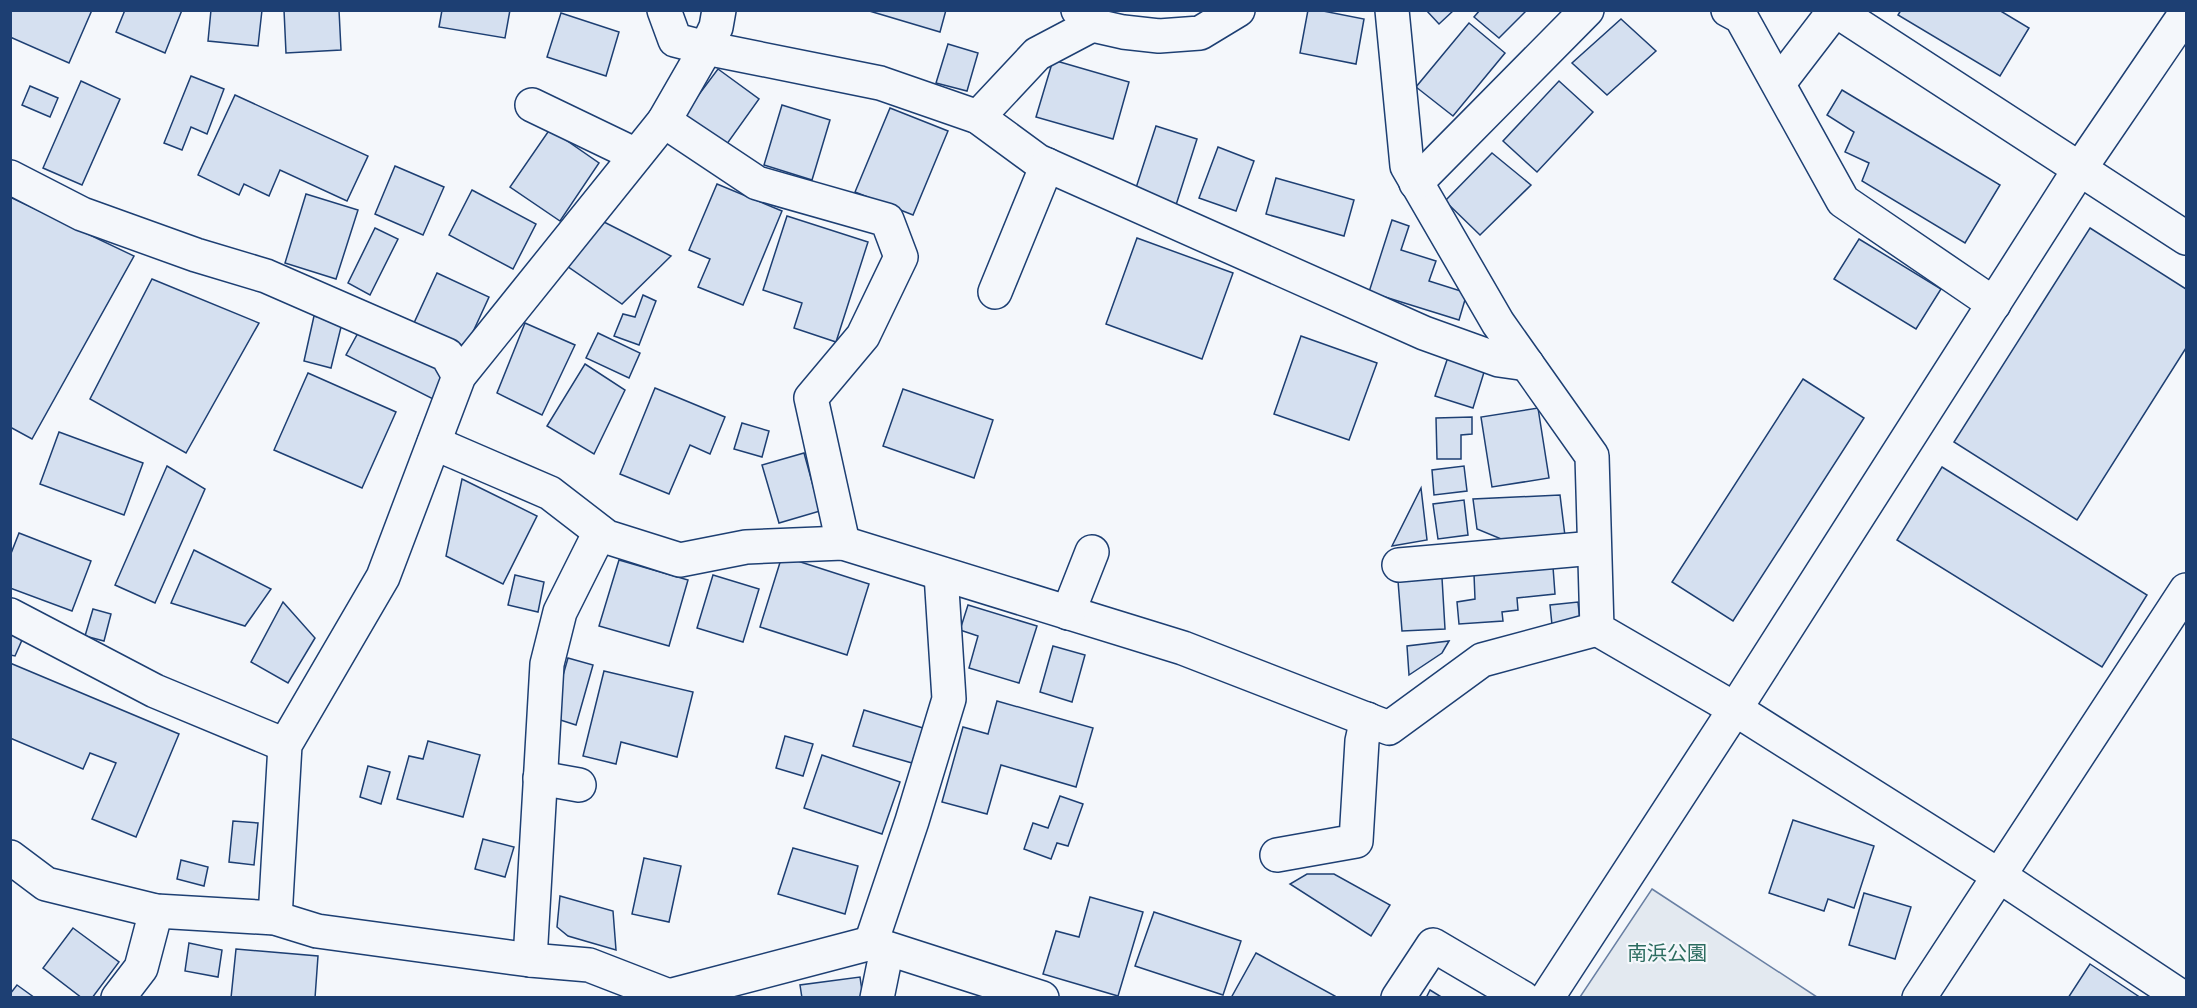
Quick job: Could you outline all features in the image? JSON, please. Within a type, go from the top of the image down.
[{"type":"street","points":[[664,10],[675,40],[880,83],[978,117],[1038,161],[1424,333],[1499,360],[1527,364]]},
{"type":"street","points":[[275,918],[285,745],[383,577],[459,376],[664,121],[706,48],[716,27],[719,10]]},
{"type":"street","points":[[978,117],[1037,54],[1085,18],[1123,32],[1159,36],[1200,33],[1238,10]]},
{"type":"street","points":[[1392,10],[1407,166],[1498,323],[1592,456],[1597,630]]},
{"type":"street","points":[[1416,183],[1587,10]]},
{"type":"street","points":[[1728,10],[1741,17],[1843,201],[1994,303]]},
{"type":"street","points":[[1779,83],[1835,10],[2187,238]]},
{"type":"street","points":[[1547,998],[1735,709],[2079,170],[2187,13]]},
{"type":"street","points":[[532,105],[636,155]]},
{"type":"street","points":[[664,121],[757,183],[887,220],[901,257],[863,336],[811,398],[843,543]]},
{"type":"street","points":[[995,292],[1047,165]]},
{"type":"street","points":[[10,177],[82,214],[196,255],[266,276],[447,355],[459,376]]},
{"type":"street","points":[[434,443],[550,494],[607,537],[680,560],[746,547],[843,543],[1182,648],[1389,728],[1482,660],[1597,630],[1735,709],[1998,875],[2183,998]]},
{"type":"street","points":[[530,960],[547,664],[560,612],[600,532]]},
{"type":"street","points":[[1399,566],[1594,548]]},
{"type":"street","points":[[1068,613],[1092,552]]},
{"type":"street","points":[[877,998],[879,946],[912,821],[949,699],[941,574]]},
{"type":"street","points":[[1919,998],[2187,590]]},
{"type":"street","points":[[10,615],[155,691],[285,745]]},
{"type":"street","points":[[1277,855],[1356,841],[1362,741],[1367,719]]},
{"type":"street","points":[[540,778],[579,785]]},
{"type":"street","points":[[10,857],[46,884],[156,911],[275,918],[317,931],[530,960],[589,965],[668,997],[879,946],[1042,998]]},
{"type":"street","points":[[118,998],[141,968],[156,911]]},
{"type":"street","points":[[1398,998],[1433,945],[1523,998]]},
{"type":"green space","name":"南浜公園","points":[[1652,889],[1817,997],[1580,997]]},
{"type":"building","points":[[10,10],[92,10],[69,63],[10,37]]},
{"type":"building","points":[[125,10],[182,10],[165,53],[116,32]]},
{"type":"building","points":[[211,10],[262,10],[258,46],[208,41]]},
{"type":"building","points":[[284,10],[339,10],[341,50],[286,53]]},
{"type":"building","points":[[442,10],[510,10],[505,38],[439,27]]},
{"type":"building","points":[[866,10],[946,10],[940,32]]},
{"type":"building","points":[[1308,10],[1364,19],[1356,64],[1300,53]]},
{"type":"building","points":[[1426,10],[1454,10],[1439,24]]},
{"type":"building","points":[[1480,10],[1527,10],[1499,38],[1474,17]]},
{"type":"building","points":[[1901,10],[1999,10],[2029,28],[2000,76],[1898,15]]},
{"type":"building","points":[[561,13],[619,32],[606,76],[547,57]]},
{"type":"building","points":[[1621,19],[1656,51],[1607,95],[1572,63]]},
{"type":"building","points":[[1469,23],[1505,53],[1453,116],[1416,87]]},
{"type":"building","points":[[948,44],[978,53],[967,91],[936,83]]},
{"type":"building","points":[[1053,60],[1129,82],[1113,139],[1036,117]]},
{"type":"building","points":[[718,69],[759,99],[724,148],[682,117]]},
{"type":"building","points":[[191,76],[224,89],[207,134],[191,127],[182,150],[164,143]]},
{"type":"building","points":[[81,81],[120,99],[82,185],[43,168]]},
{"type":"building","points":[[1559,81],[1593,112],[1537,172],[1503,141]]},
{"type":"building","points":[[30,86],[58,98],[50,117],[22,105]]},
{"type":"building","points":[[1842,90],[2000,185],[1965,243],[1862,181],[1869,163],[1845,152],[1854,132],[1827,115]]},
{"type":"building","points":[[235,95],[368,156],[347,201],[280,170],[269,196],[244,184],[239,195],[198,175]]},
{"type":"building","points":[[782,105],[830,120],[812,180],[764,165]]},
{"type":"building","points":[[890,108],[948,131],[913,215],[855,192]]},
{"type":"building","points":[[1156,126],[1197,139],[1176,205],[1135,191]]},
{"type":"building","points":[[550,129],[599,163],[560,221],[510,187]]},
{"type":"building","points":[[1218,147],[1254,161],[1236,211],[1199,198]]},
{"type":"building","points":[[1492,153],[1531,185],[1480,235],[1445,201]]},
{"type":"building","points":[[395,166],[444,187],[423,235],[375,214]]},
{"type":"building","points":[[1276,178],[1354,200],[1344,236],[1266,214]]},
{"type":"building","points":[[717,184],[782,211],[743,305],[698,287],[710,259],[689,250]]},
{"type":"building","points":[[472,190],[536,224],[513,269],[449,235]]},
{"type":"building","points":[[306,194],[358,210],[336,279],[285,263]]},
{"type":"building","points":[[10,197],[134,256],[32,439],[10,427]]},
{"type":"building","points":[[787,216],[868,242],[836,342],[794,328],[802,303],[763,290]]},
{"type":"building","points":[[1392,220],[1409,226],[1401,250],[1436,261],[1429,281],[1467,293],[1459,320],[1369,292]]},
{"type":"building","points":[[604,222],[671,256],[622,304],[567,266]]},
{"type":"building","points":[[375,228],[398,239],[370,295],[348,283]]},
{"type":"building","points":[[2090,228],[2186,289],[2186,348],[2077,520],[1954,442]]},
{"type":"building","points":[[1137,238],[1233,273],[1202,359],[1106,324]]},
{"type":"building","points":[[1859,239],[1941,289],[1916,329],[1834,279]]},
{"type":"building","points":[[437,273],[489,297],[466,347],[414,323]]},
{"type":"building","points":[[152,279],[259,323],[186,453],[90,399]]},
{"type":"building","points":[[643,295],[656,301],[639,345],[614,336],[623,314],[635,317]]},
{"type":"building","points":[[314,316],[342,323],[331,368],[304,361]]},
{"type":"building","points":[[525,323],[575,345],[542,415],[497,393]]},
{"type":"building","points":[[358,333],[443,371],[435,400],[346,355]]},
{"type":"building","points":[[598,333],[640,353],[629,378],[586,358]]},
{"type":"building","points":[[1301,336],[1377,363],[1349,440],[1274,414]]},
{"type":"building","points":[[1448,357],[1485,369],[1473,408],[1435,396]]},
{"type":"building","points":[[585,364],[625,390],[594,454],[547,426]]},
{"type":"building","points":[[308,373],[396,412],[362,488],[274,450]]},
{"type":"building","points":[[1803,379],[1864,418],[1733,621],[1672,582]]},
{"type":"building","points":[[655,388],[725,417],[710,454],[690,445],[669,494],[620,474]]},
{"type":"building","points":[[903,389],[993,420],[974,478],[883,446]]},
{"type":"building","points":[[1538,408],[1549,478],[1492,487],[1481,417]]},
{"type":"building","points":[[1472,417],[1472,434],[1461,435],[1461,459],[1437,459],[1436,418]]},
{"type":"building","points":[[742,423],[769,431],[762,457],[734,449]]},
{"type":"building","points":[[59,432],[143,463],[124,515],[40,484]]},
{"type":"building","points":[[804,453],[820,511],[779,523],[762,465]]},
{"type":"building","points":[[167,466],[205,489],[155,603],[115,585]]},
{"type":"building","points":[[1464,466],[1467,491],[1434,495],[1432,470]]},
{"type":"building","points":[[1942,467],[2147,595],[2102,667],[1897,540]]},
{"type":"building","points":[[462,479],[537,516],[503,584],[446,556]]},
{"type":"building","points":[[1421,488],[1427,540],[1392,546]]},
{"type":"building","points":[[1560,495],[1565,536],[1506,541],[1477,529],[1473,499]]},
{"type":"building","points":[[1464,500],[1468,535],[1438,539],[1433,504]]},
{"type":"building","points":[[19,533],[91,561],[72,611],[10,588],[10,556]]},
{"type":"building","points":[[194,550],[271,589],[245,626],[171,603]]},
{"type":"building","points":[[782,556],[869,584],[847,655],[760,627]]},
{"type":"building","points":[[619,560],[688,580],[669,646],[599,626]]},
{"type":"building","points":[[1553,567],[1555,594],[1517,598],[1518,610],[1502,612],[1503,621],[1459,624],[1457,602],[1475,599],[1474,574]]},
{"type":"building","points":[[515,575],[544,582],[538,612],[508,605]]},
{"type":"building","points":[[713,575],[759,589],[743,642],[697,628]]},
{"type":"building","points":[[1442,578],[1445,629],[1402,631],[1398,581]]},
{"type":"building","points":[[283,602],[315,638],[288,683],[251,662]]},
{"type":"building","points":[[1578,602],[1580,621],[1552,625],[1550,605]]},
{"type":"building","points":[[968,605],[1037,626],[1019,683],[969,668],[978,636],[960,630]]},
{"type":"building","points":[[93,609],[111,614],[104,641],[85,636]]},
{"type":"building","points":[[10,634],[22,640],[15,656],[10,655]]},
{"type":"building","points":[[1449,641],[1442,653],[1409,675],[1407,646]]},
{"type":"building","points":[[1053,646],[1085,655],[1072,702],[1040,692]]},
{"type":"building","points":[[568,658],[593,665],[576,725],[551,717]]},
{"type":"building","points":[[10,663],[179,734],[136,837],[92,819],[116,763],[90,753],[83,769],[10,738]]},
{"type":"building","points":[[604,671],[693,692],[677,757],[621,742],[616,764],[583,756]]},
{"type":"building","points":[[997,701],[1093,728],[1076,787],[1001,765],[987,814],[942,802],[963,727],[988,734]]},
{"type":"building","points":[[864,710],[923,728],[912,763],[853,746]]},
{"type":"building","points":[[785,736],[813,744],[803,776],[776,768]]},
{"type":"building","points":[[428,741],[480,755],[463,817],[397,799],[409,756],[423,759]]},
{"type":"building","points":[[822,755],[900,782],[882,834],[804,808]]},
{"type":"building","points":[[368,766],[390,772],[381,804],[360,797]]},
{"type":"building","points":[[1060,796],[1083,804],[1068,846],[1057,843],[1051,859],[1024,849],[1033,823],[1048,828]]},
{"type":"building","points":[[1793,820],[1874,846],[1854,908],[1828,899],[1824,911],[1769,893]]},
{"type":"building","points":[[233,821],[258,823],[254,865],[229,862]]},
{"type":"building","points":[[483,839],[514,847],[505,877],[475,869]]},
{"type":"building","points":[[793,848],[858,866],[845,914],[778,894]]},
{"type":"building","points":[[644,858],[681,866],[669,922],[632,914]]},
{"type":"building","points":[[181,860],[208,867],[204,886],[177,879]]},
{"type":"building","points":[[1307,874],[1334,874],[1390,905],[1371,936],[1290,884]]},
{"type":"building","points":[[1864,893],[1911,907],[1895,959],[1849,945]]},
{"type":"building","points":[[560,896],[613,911],[616,950],[568,936],[557,927]]},
{"type":"building","points":[[1090,897],[1143,912],[1118,996],[1043,974],[1056,931],[1079,937]]},
{"type":"building","points":[[1154,912],[1241,941],[1223,995],[1135,966]]},
{"type":"building","points":[[73,928],[119,962],[92,998],[82,998],[43,968]]},
{"type":"building","points":[[189,943],[222,950],[218,977],[185,971]]},
{"type":"building","points":[[236,949],[318,956],[315,998],[231,998]]},
{"type":"building","points":[[1256,953],[1335,996],[1334,998],[1231,998]]},
{"type":"building","points":[[2090,964],[2141,998],[2068,998]]},
{"type":"building","points":[[860,977],[863,998],[802,998],[800,985]]},
{"type":"building","points":[[17,985],[35,998],[10,998],[10,994]]},
{"type":"building","points":[[1430,990],[1443,998],[1426,998]]}]
